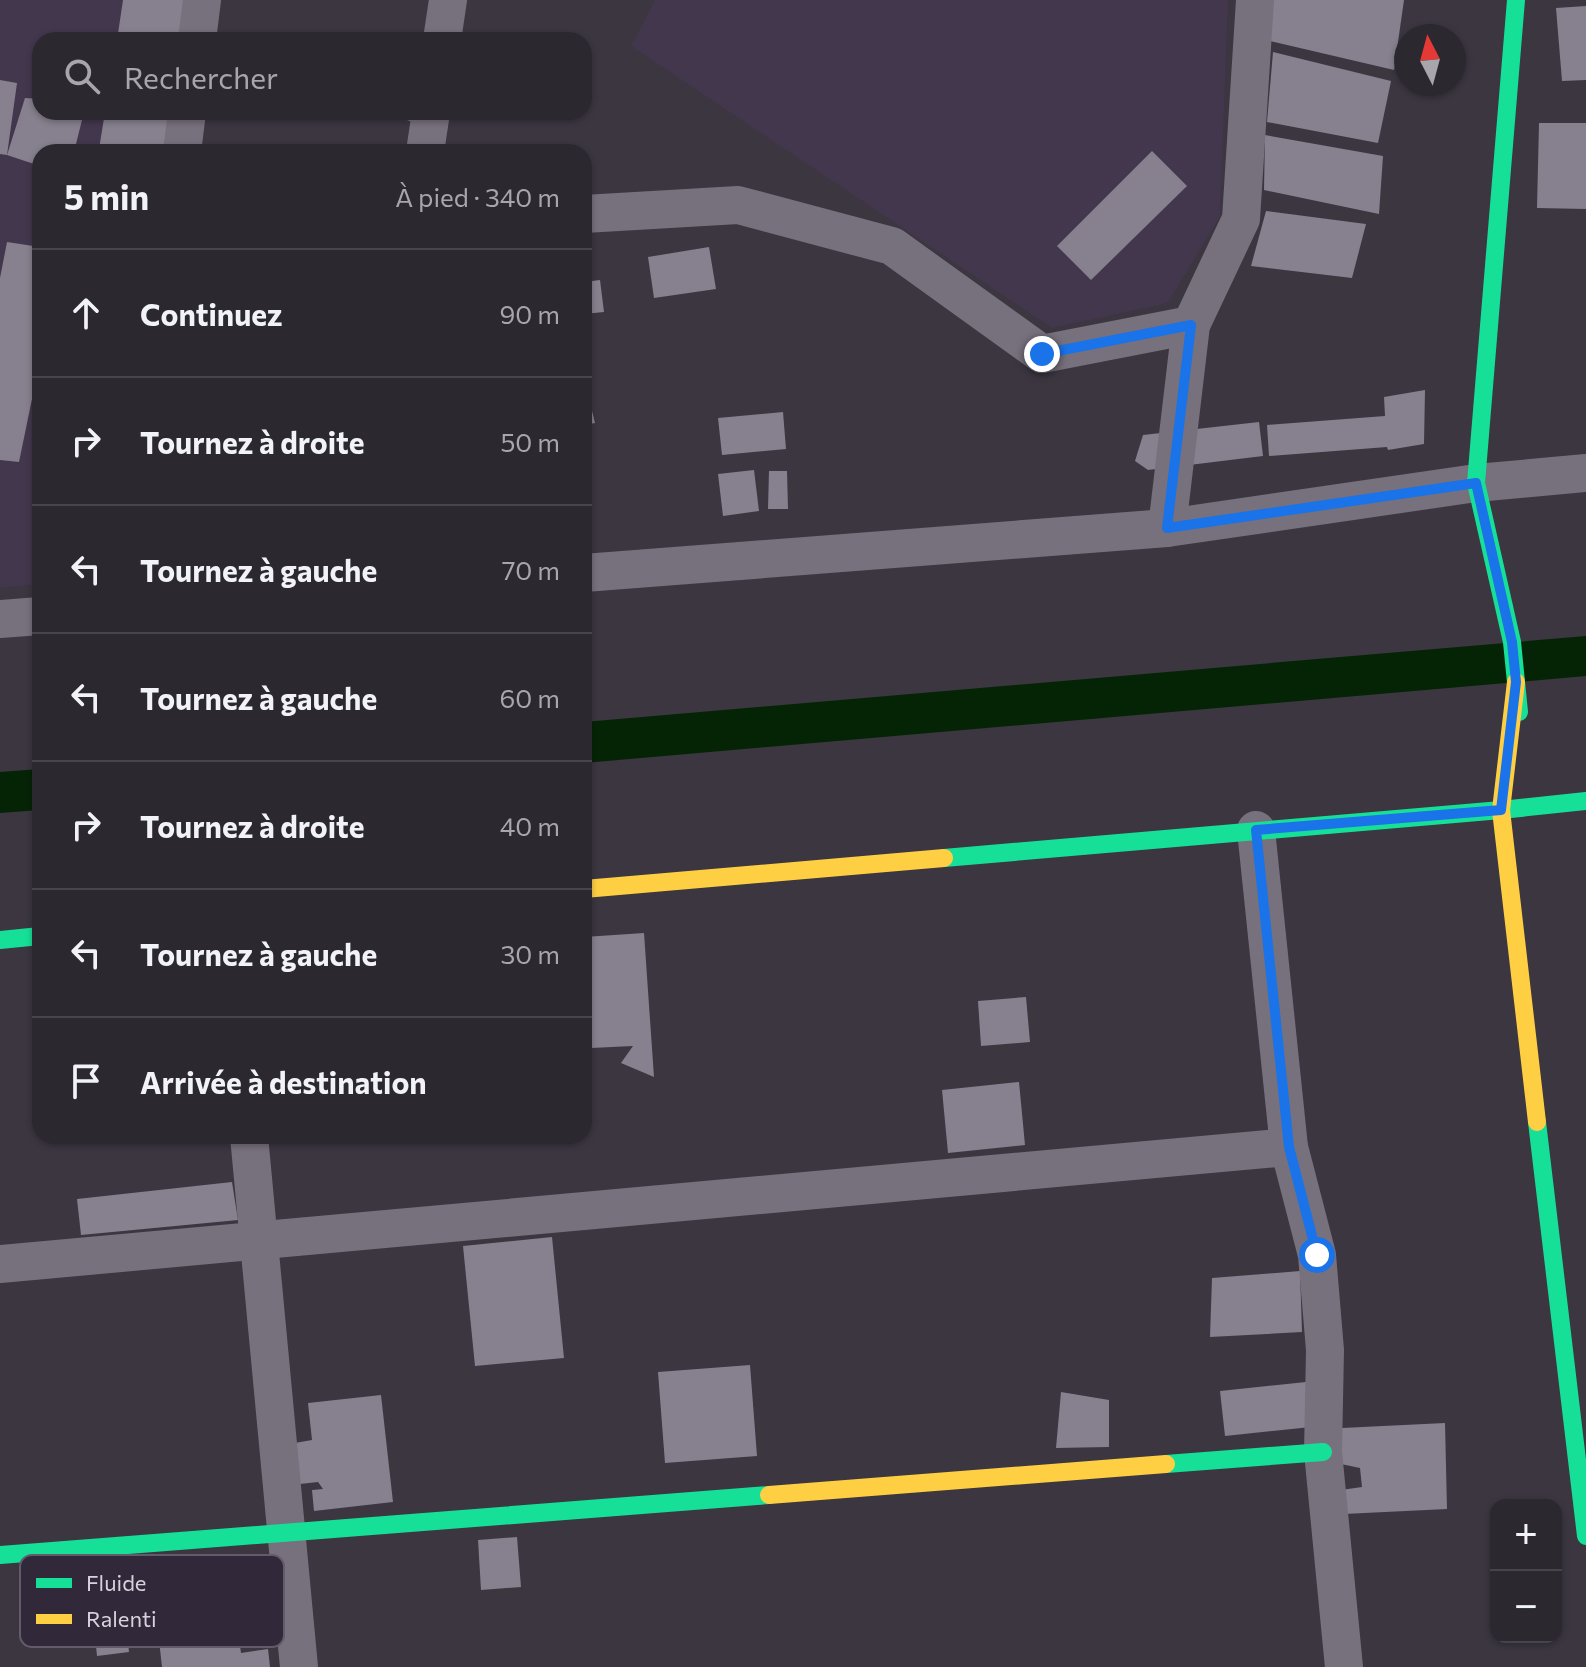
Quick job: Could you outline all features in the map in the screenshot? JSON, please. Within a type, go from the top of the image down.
[{"type":"street","points":[[198,32],[202,0]]},
{"type":"street","points":[[443,32],[448,0]]},
{"type":"street","points":[[1167,528],[1191,325],[1241,219],[1255,0]]},
{"type":"street","points":[[1516,0],[1476,483],[1512,642],[1524,760]]},
{"type":"street","points":[[183,144],[186,120]]},
{"type":"street","points":[[426,144],[430,120]]},
{"type":"street","points":[[592,214],[738,205],[892,246],[1042,354],[1191,325]]},
{"type":"street","points":[[592,572],[1167,528],[1476,483],[1586,473]]},
{"type":"street","points":[[0,619],[32,617]]},
{"type":"street","points":[[1516,682],[1501,810],[1586,1536]]},
{"type":"street","points":[[592,888],[1501,810],[1528,799],[1586,801]]},
{"type":"street","points":[[1256,830],[1289,1147],[1317,1255],[1325,1350],[1323,1452],[1344,1667]]},
{"type":"street","points":[[0,940],[32,937]]},
{"type":"street","points":[[250,1144],[299,1667]]},
{"type":"street","points":[[0,1264],[1289,1147]]},
{"type":"street","points":[[0,1555],[1323,1452]]},
{"type":"shaded area","points":[[0,0],[190,0],[185,32],[32,32],[32,120],[172,120],[167,144],[32,144],[32,585],[0,588]]},
{"type":"shaded area","points":[[655,0],[1228,0],[1220,216],[1168,303],[1052,328],[631,46]]},
{"type":"shaded area","points":[[1586,636],[1586,676],[592,762],[592,721]]},
{"type":"shaded area","points":[[32,770],[32,811],[0,813],[0,772]]},
{"type":"building","points":[[123,0],[190,0],[185,32],[118,32]]},
{"type":"building","points":[[1268,0],[1404,0],[1401,24],[1394,24],[1394,70],[1266,40]]},
{"type":"building","points":[[1586,6],[1586,80],[1562,81],[1556,8]]},
{"type":"building","points":[[1273,52],[1391,81],[1378,143],[1267,122]]},
{"type":"building","points":[[0,80],[17,83],[7,155],[0,154]]},
{"type":"building","points":[[25,98],[32,98],[32,120],[82,120],[76,144],[32,144],[32,163],[7,155]]},
{"type":"building","points":[[104,120],[172,120],[167,144],[100,144]]},
{"type":"building","points":[[1539,123],[1586,123],[1586,209],[1537,208]]},
{"type":"building","points":[[1265,135],[1383,156],[1379,214],[1264,190]]},
{"type":"building","points":[[1152,151],[1187,186],[1091,280],[1057,246]]},
{"type":"building","points":[[1266,211],[1366,224],[1352,278],[1251,266]]},
{"type":"building","points":[[7,242],[32,246],[32,399],[19,462],[0,460],[0,278]]},
{"type":"building","points":[[709,247],[716,289],[654,298],[648,257]]},
{"type":"building","points":[[600,280],[604,312],[592,313],[592,281]]},
{"type":"building","points":[[1425,390],[1424,444],[1388,450],[1387,447],[1269,456],[1267,425],[1385,416],[1384,397]]},
{"type":"building","points":[[783,412],[786,449],[722,455],[718,418]]},
{"type":"building","points":[[1259,422],[1263,456],[1148,470],[1135,461],[1143,435]]},
{"type":"building","points":[[754,470],[759,511],[723,516],[718,474]]},
{"type":"building","points":[[769,471],[787,471],[788,509],[768,509]]},
{"type":"building","points":[[644,933],[654,1077],[621,1063],[633,1046],[592,1048],[592,936]]},
{"type":"building","points":[[1026,997],[1030,1042],[981,1046],[978,1001]]},
{"type":"building","points":[[1019,1082],[1025,1145],[948,1153],[942,1090]]},
{"type":"building","points":[[232,1182],[238,1220],[81,1235],[77,1199]]},
{"type":"building","points":[[552,1237],[564,1358],[475,1366],[463,1246]]},
{"type":"building","points":[[1300,1271],[1302,1332],[1210,1337],[1212,1278]]},
{"type":"building","points":[[750,1365],[757,1456],[665,1463],[658,1372]]},
{"type":"building","points":[[1306,1382],[1311,1427],[1225,1436],[1220,1391]]},
{"type":"building","points":[[1061,1392],[1109,1400],[1109,1447],[1056,1448]]},
{"type":"building","points":[[381,1395],[393,1502],[314,1511],[312,1490],[323,1489],[318,1482],[300,1484],[295,1443],[312,1440],[308,1403]]},
{"type":"building","points":[[1445,1423],[1447,1509],[1344,1514],[1341,1490],[1362,1487],[1360,1468],[1341,1464],[1342,1428]]},
{"type":"building","points":[[517,1537],[521,1587],[481,1590],[478,1540]]},
{"type":"building","points":[[96,1647],[128,1647],[129,1652],[97,1656]]},
{"type":"building","points":[[160,1647],[240,1647],[241,1653],[268,1649],[270,1667],[162,1667]]},
{"type":"traffic: fast","points":[[1516,0],[1476,483],[1512,642],[1519,712]]},
{"type":"traffic: fast","points":[[944,858],[1586,801]]},
{"type":"traffic: fast","points":[[0,940],[32,937]]},
{"type":"traffic: fast","points":[[1537,1122],[1586,1536]]},
{"type":"traffic: fast","points":[[1166,1464],[1323,1452]]},
{"type":"traffic: fast","points":[[0,1555],[769,1495]]},
{"type":"traffic: slow","points":[[1516,682],[1501,810],[1537,1122]]},
{"type":"traffic: slow","points":[[592,888],[944,858]]},
{"type":"traffic: slow","points":[[769,1495],[1166,1464]]},
{"type":"route","points":[[1042,354],[1191,325],[1167,528],[1476,483],[1512,642],[1516,682],[1501,810],[1256,830],[1289,1147],[1317,1255]]}]
